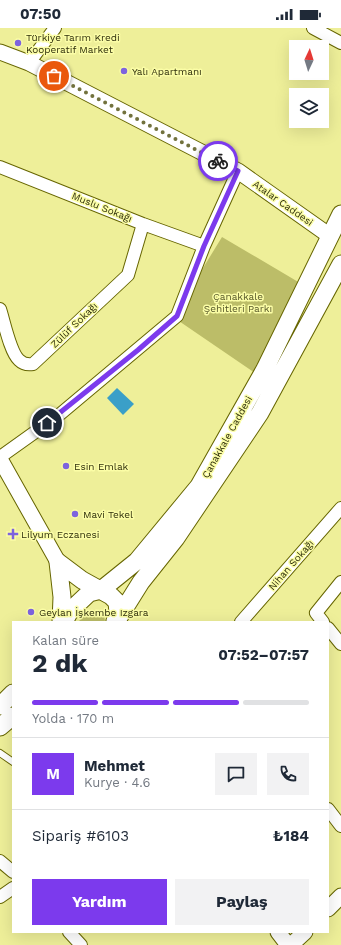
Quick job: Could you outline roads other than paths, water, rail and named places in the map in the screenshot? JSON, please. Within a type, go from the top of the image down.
[{"type":"main road","name":"Çanakkale Caddesi","points":[[64,621],[70,611],[89,594],[101,590],[137,561],[199,486],[336,239],[341,214]]},
{"type":"main road","name":"Çanakkale Caddesi","points":[[116,621],[141,582],[176,538],[260,413],[341,264]]},
{"type":"main road","points":[[58,562],[82,580],[111,596],[117,602],[118,613],[115,621]]},
{"type":"main road","points":[[58,562],[63,621]]},
{"type":"main road","points":[[0,706],[12,694]]},
{"type":"main road","points":[[0,727],[12,717]]},
{"type":"street","points":[[29,63],[55,28]]},
{"type":"street","points":[[312,28],[341,43]]},
{"type":"street","name":"Atalar Caddesi","points":[[0,52],[29,63],[238,171],[336,239]]},
{"type":"street","name":"Muslu Sokağı","points":[[0,167],[143,224],[204,246]]},
{"type":"street","points":[[58,562],[0,458],[59,415],[177,316],[204,246],[238,171]]},
{"type":"street","name":"Zülüf Sokağı","points":[[0,309],[13,350],[18,360],[25,365],[33,364],[128,274],[143,224]]},
{"type":"street","name":"Nihan Sokağı","points":[[242,621],[341,508]]},
{"type":"street","points":[[322,621],[316,613],[341,582]]},
{"type":"street","points":[[329,629],[341,644]]},
{"type":"street","points":[[329,810],[341,826]]},
{"type":"street","points":[[0,861],[12,871]]},
{"type":"street","points":[[0,897],[12,889]]},
{"type":"street","points":[[329,908],[341,896]]},
{"type":"street","points":[[70,933],[80,945]]},
{"type":"street","points":[[279,933],[288,945]]},
{"type":"street","points":[[291,945],[304,933]]},
{"type":"lane","points":[[0,753],[12,761]]},
{"type":"water","points":[[117,388],[134,404],[123,415],[107,398]]},
{"type":"place","name":"Türkiye Tarım Kredi Kooperatif Market","points":[[18,43]]},
{"type":"place","name":"Yalı Apartmanı","points":[[124,71]]},
{"type":"place","name":"Esin Emlak","points":[[66,466]]},
{"type":"place","name":"Mavi Tekel","points":[[75,514]]},
{"type":"place","name":"Lilyum Eczanesi","points":[[13,534]]},
{"type":"place","name":"Geylan İşkembe Izgara","points":[[31,612]]},
{"type":"park label","name":"Çanakkale Şehitleri Parkı","points":[[238,302]]}]
